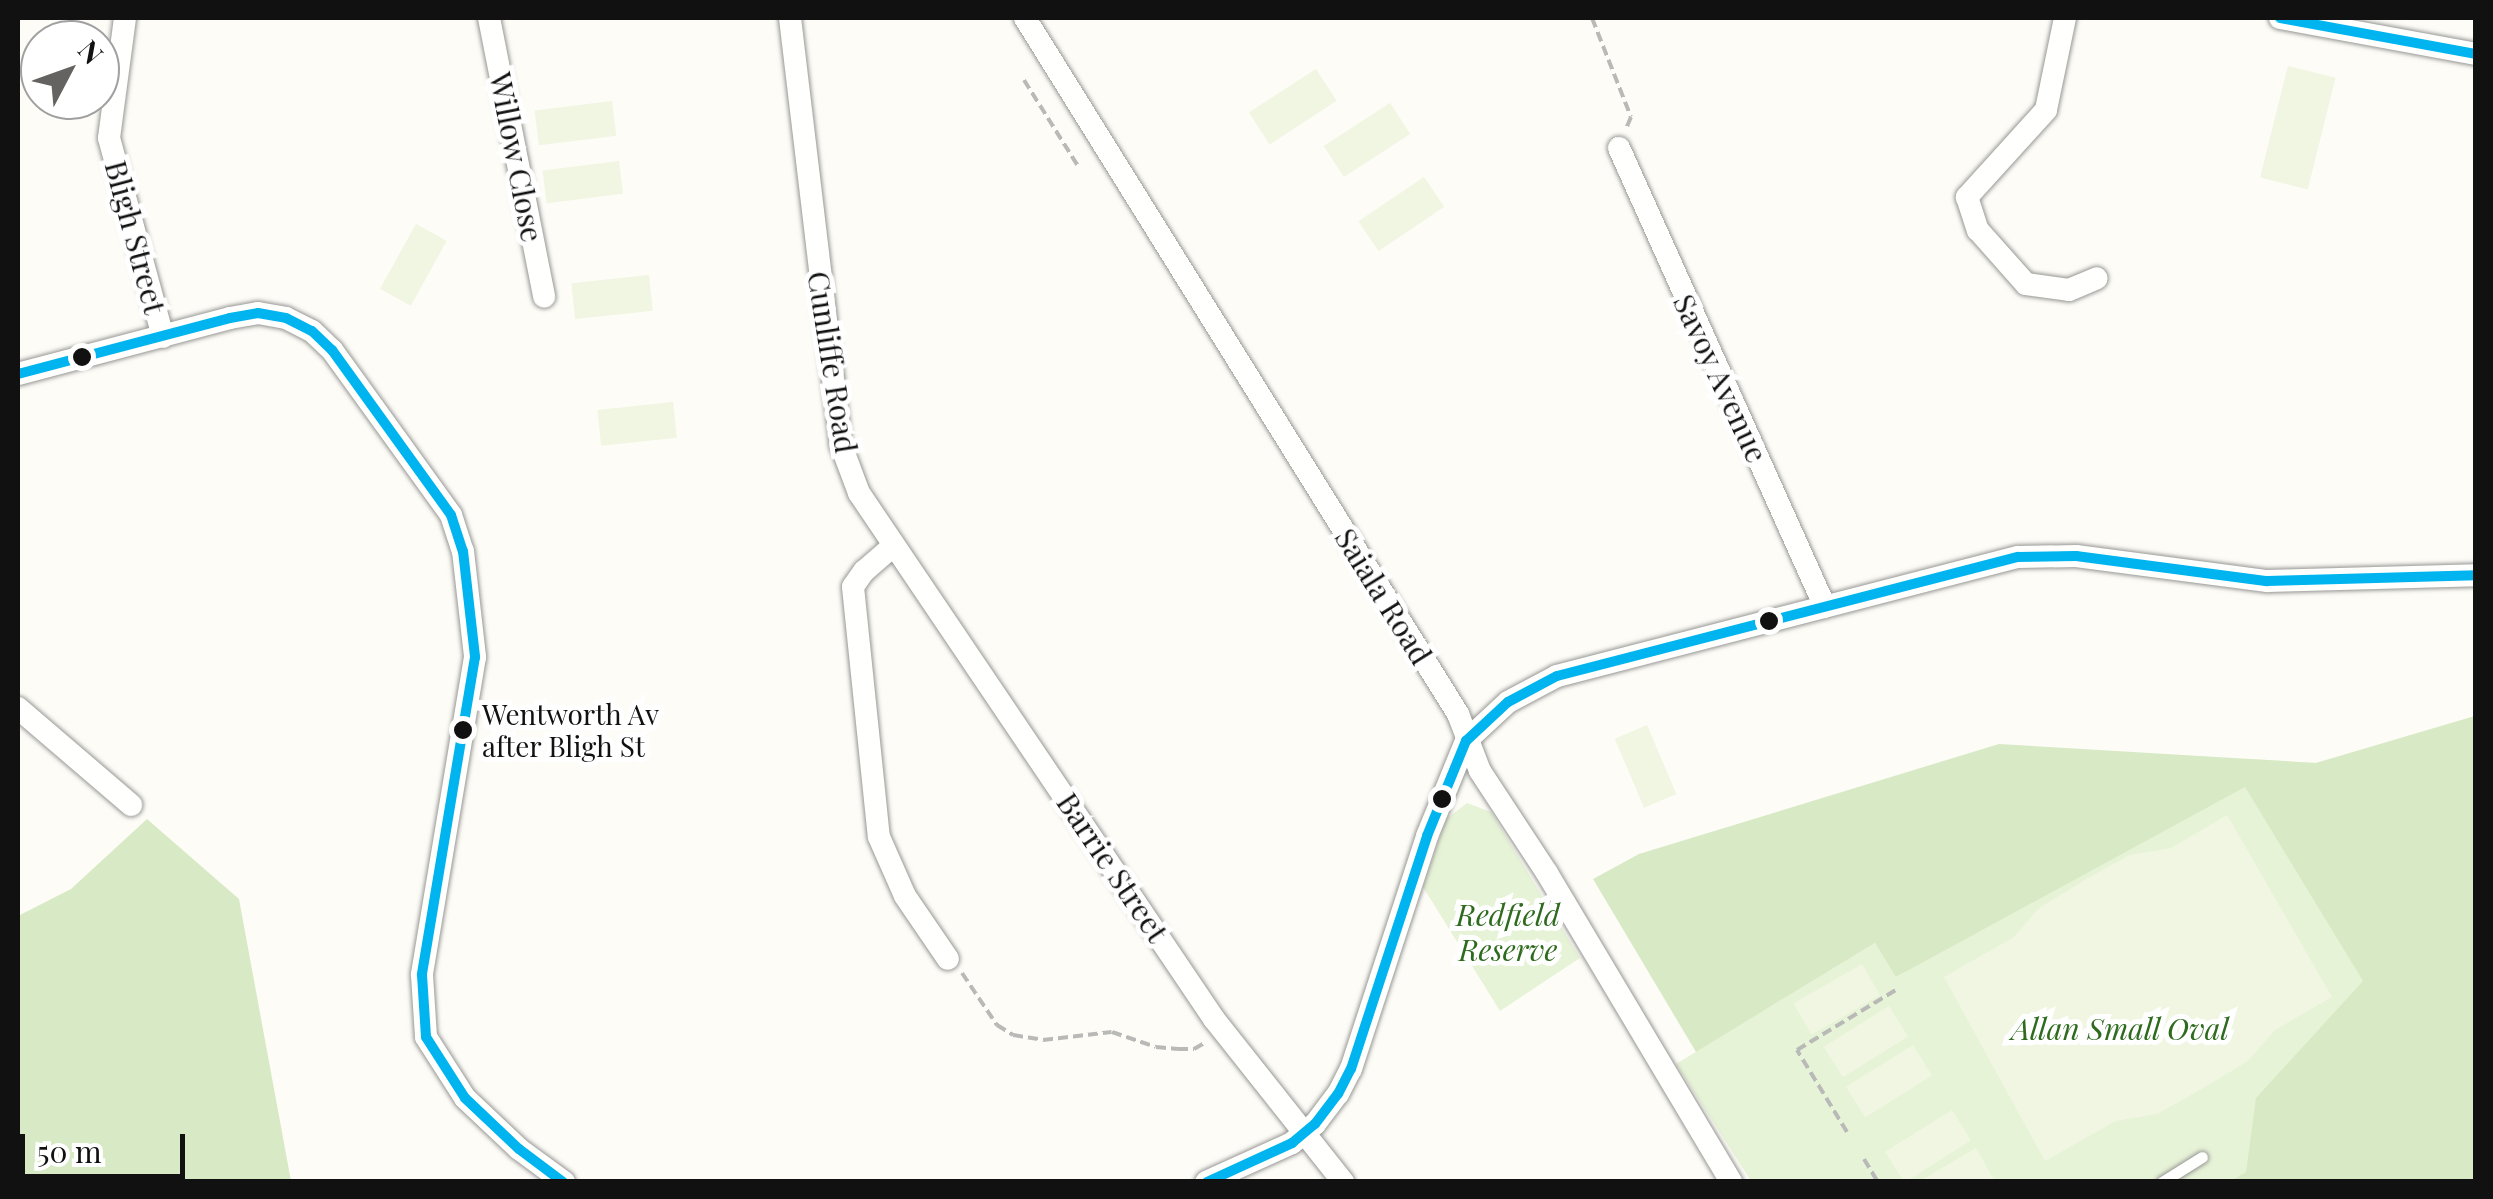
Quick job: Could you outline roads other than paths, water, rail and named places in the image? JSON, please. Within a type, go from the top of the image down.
[{"type":"street","name":"Bligh Street","points":[[124,18],[109,138],[162,336]]},
{"type":"street","name":"Willow Close","points":[[490,18],[544,297]]},
{"type":"street","name":"Cunliffe Road","points":[[790,18],[840,444],[859,494],[894,546]]},
{"type":"street","name":"Saiala Road","points":[[1025,18],[1458,714],[1480,771],[1547,873],[1730,1182]]},
{"type":"street","points":[[2066,18],[2046,110],[1967,197],[1978,230],[2026,284],[2069,290],[2097,278]]},
{"type":"street","points":[[2280,18],[2341,23],[2476,54]]},
{"type":"street","name":"Savoy Avenue","points":[[1618,148],[1825,607]]},
{"type":"street","points":[[18,374],[258,313],[286,318],[312,331],[332,350],[451,514],[464,551],[475,657],[422,975],[426,1037],[465,1098],[520,1149],[564,1182]]},
{"type":"street","points":[[894,546],[853,587],[879,836],[904,896],[948,959]]},
{"type":"street","name":"Barrie Street","points":[[894,546],[963,640],[1214,1019],[1343,1182]]},
{"type":"street","points":[[1206,1182],[1305,1133],[1338,1094],[1351,1068],[1426,836],[1466,741],[1508,702],[1557,676],[2018,557],[2076,556],[2267,581],[2476,575]]},
{"type":"street","points":[[18,708],[131,806]]},
{"type":"lane","points":[[2162,1182],[2202,1157]]},
{"type":"place","name":"Wentworth Av after Bligh St","points":[[463,730]]},
{"type":"park label","name":"Redfield Reserve","points":[[1508,931]]},
{"type":"park label","name":"Allan Small Oval","points":[[2120,1028]]}]
